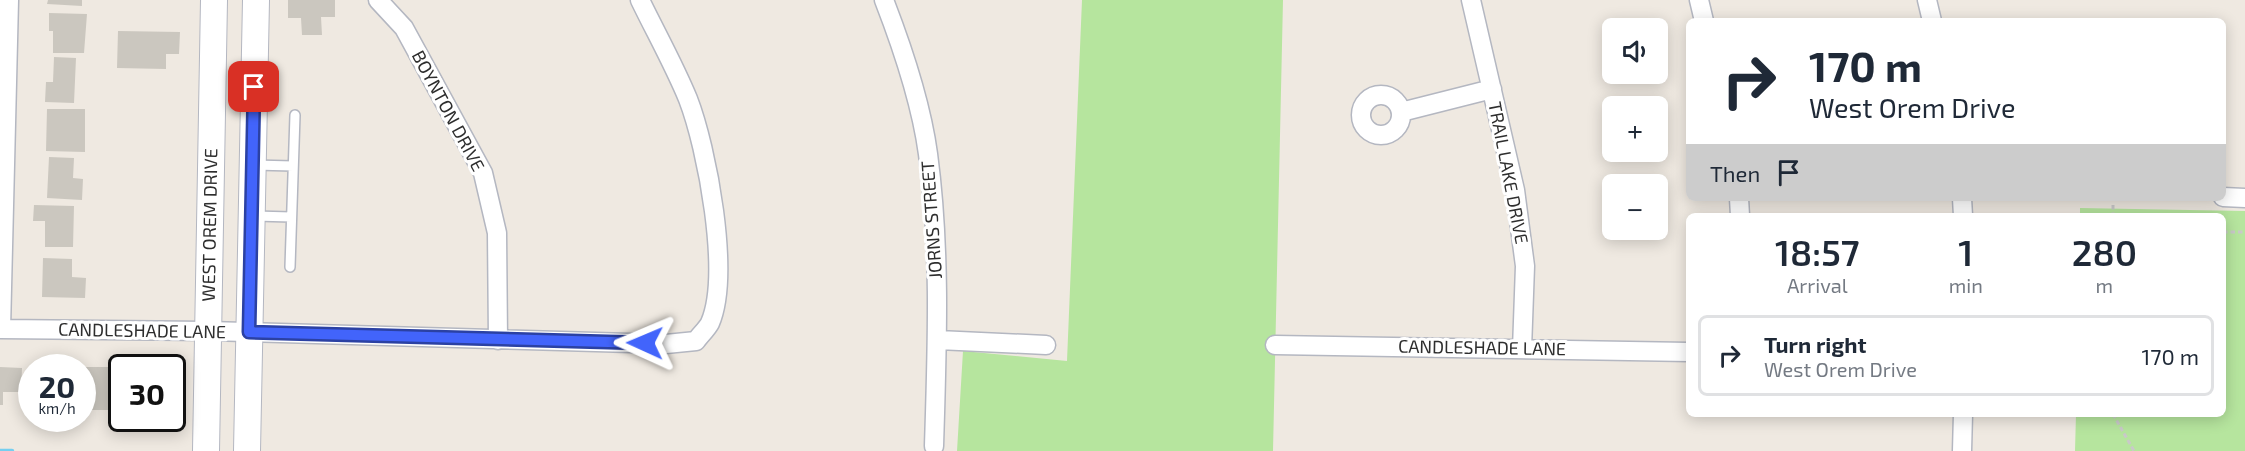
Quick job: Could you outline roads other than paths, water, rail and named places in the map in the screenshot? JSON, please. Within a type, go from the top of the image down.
[{"type":"main road","name":"WEST OREM DRIVE","points":[[206,451],[214,0]]},
{"type":"main road","points":[[247,451],[256,0]]},
{"type":"main road","points":[[213,85],[254,87]]},
{"type":"street","points":[[1,329],[9,0]]},
{"type":"street","name":"BOYNTON DRIVE","points":[[378,0],[404,28],[483,173],[497,233],[498,340]]},
{"type":"street","name":"CANDLESHADE LANE","points":[[1,329],[208,331],[666,344],[696,340],[710,325],[716,298],[717,247],[712,189],[688,100],[640,0]]},
{"type":"street","name":"JORNS STREET","points":[[884,0],[902,47],[928,151],[936,237],[938,340],[934,446]]},
{"type":"street","name":"TRAIL LAKE DRIVE","points":[[1471,0],[1515,190],[1525,266],[1522,349]]},
{"type":"street","points":[[1699,0],[1703,18]]},
{"type":"street","points":[[1927,0],[1931,18]]},
{"type":"street","points":[[1401,112],[1492,89]]},
{"type":"street","points":[[2226,197],[2245,198]]},
{"type":"street","points":[[938,340],[1046,345]]},
{"type":"street","name":"CANDLESHADE LANE","points":[[1275,345],[1686,352]]},
{"type":"street","points":[[1962,451],[1963,417]]},
{"type":"lane","points":[[290,267],[295,115]]},
{"type":"lane","points":[[253,165],[293,166]]},
{"type":"lane","points":[[252,216],[291,217]]},
{"type":"waterway","points":[[0,451],[12,451]]}]
